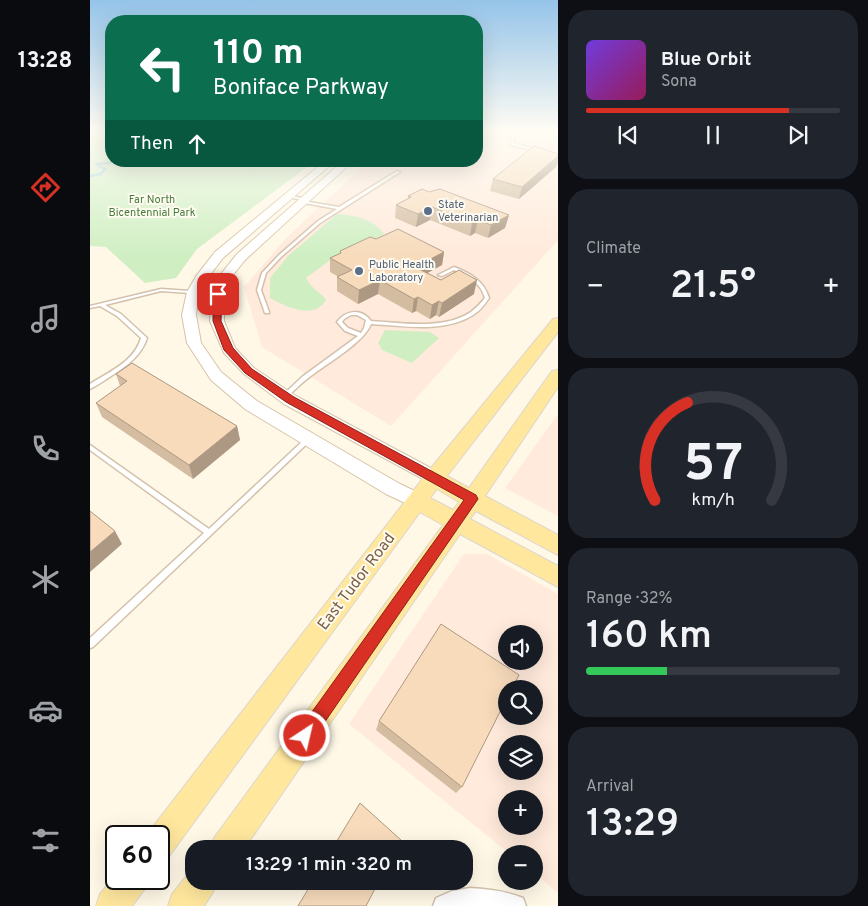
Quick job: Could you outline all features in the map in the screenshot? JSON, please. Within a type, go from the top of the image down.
[{"type":"main road","name":"East Tudor Road","points":[[170,829],[434,478],[558,322]]},
{"type":"main road","points":[[231,840],[558,375]]},
{"type":"main road","points":[[434,478],[558,546]]},
{"type":"main road","points":[[418,500],[558,578]]},
{"type":"main road","points":[[112,906],[124,890]]},
{"type":"main road","points":[[184,906],[196,890]]},
{"type":"street","points":[[317,172],[219,255],[201,278],[193,292],[189,316],[194,343],[216,376],[250,405],[393,489],[418,500]]},
{"type":"street","points":[[337,172],[241,257],[227,274],[218,294],[217,321],[228,350],[249,371],[285,396],[434,478]]},
{"type":"street","points":[[444,906],[456,900],[468,899],[490,900],[515,906]]},
{"type":"lane","points":[[267,312],[259,290],[264,273],[300,238],[340,208],[398,172]]},
{"type":"lane","points":[[289,196],[340,208]]},
{"type":"lane","points":[[362,335],[349,332],[339,322],[350,313],[361,314],[369,322],[422,325],[446,324],[473,313],[487,298],[486,288],[478,281],[454,268],[440,275]]},
{"type":"lane","points":[[90,307],[162,290],[218,294]]},
{"type":"lane","points":[[90,387],[133,358],[143,348],[144,338],[119,315],[100,304]]},
{"type":"lane","points":[[285,396],[304,378],[343,352],[362,335],[368,328],[369,322]]},
{"type":"lane","points":[[90,644],[309,439]]},
{"type":"lane","points":[[90,447],[208,532]]},
{"type":"shaded area","points":[[357,172],[558,172],[558,240],[391,426],[262,347],[244,287],[288,236]]},
{"type":"shaded area","points":[[558,414],[558,516],[505,488]]},
{"type":"shaded area","points":[[464,554],[487,554],[558,594],[558,893],[543,880],[543,845],[499,845],[349,724]]},
{"type":"green space","name":"Far North Bicentennial Park","points":[[90,172],[300,172],[197,249],[176,278],[145,283],[106,247],[90,246]]},
{"type":"green space","points":[[337,214],[351,215],[369,221],[384,234],[372,241],[344,250],[306,278],[326,300],[314,310],[307,311],[291,308],[270,298],[270,278],[288,256]]},
{"type":"green space","points":[[385,330],[430,332],[439,338],[412,363],[382,350],[378,343]]},
{"type":"building","points":[[501,172],[539,172],[522,187],[493,179]]},
{"type":"building","points":[[422,189],[429,192],[440,189],[509,215],[491,225],[478,220],[472,223],[432,207],[418,214],[396,205]]},
{"type":"building","points":[[398,229],[444,252],[415,267],[441,280],[459,270],[477,280],[442,303],[439,301],[432,305],[418,297],[414,299],[380,280],[359,290],[337,277],[352,270],[330,258],[341,253],[340,251],[370,237],[376,239]]},
{"type":"building","points":[[132,363],[237,426],[189,465],[96,403],[127,381],[116,374]]},
{"type":"building","points":[[90,511],[115,531],[90,552]]},
{"type":"building","points":[[441,624],[498,661],[498,670],[511,670],[519,675],[516,680],[498,680],[498,716],[462,787],[379,721]]},
{"type":"building","points":[[360,803],[401,840],[337,840]]},
{"type":"building","points":[[308,890],[374,890],[366,906],[298,906]]},
{"type":"waterway","points":[[90,176],[102,172]]},
{"type":"place","name":"State Veterinarian","points":[[428,211]]},
{"type":"place","name":"Public Health Laboratory","points":[[359,271]]},
{"type":"route","points":[[218,294],[217,321],[228,350],[249,371],[290,400],[472,499],[305,736]]}]
